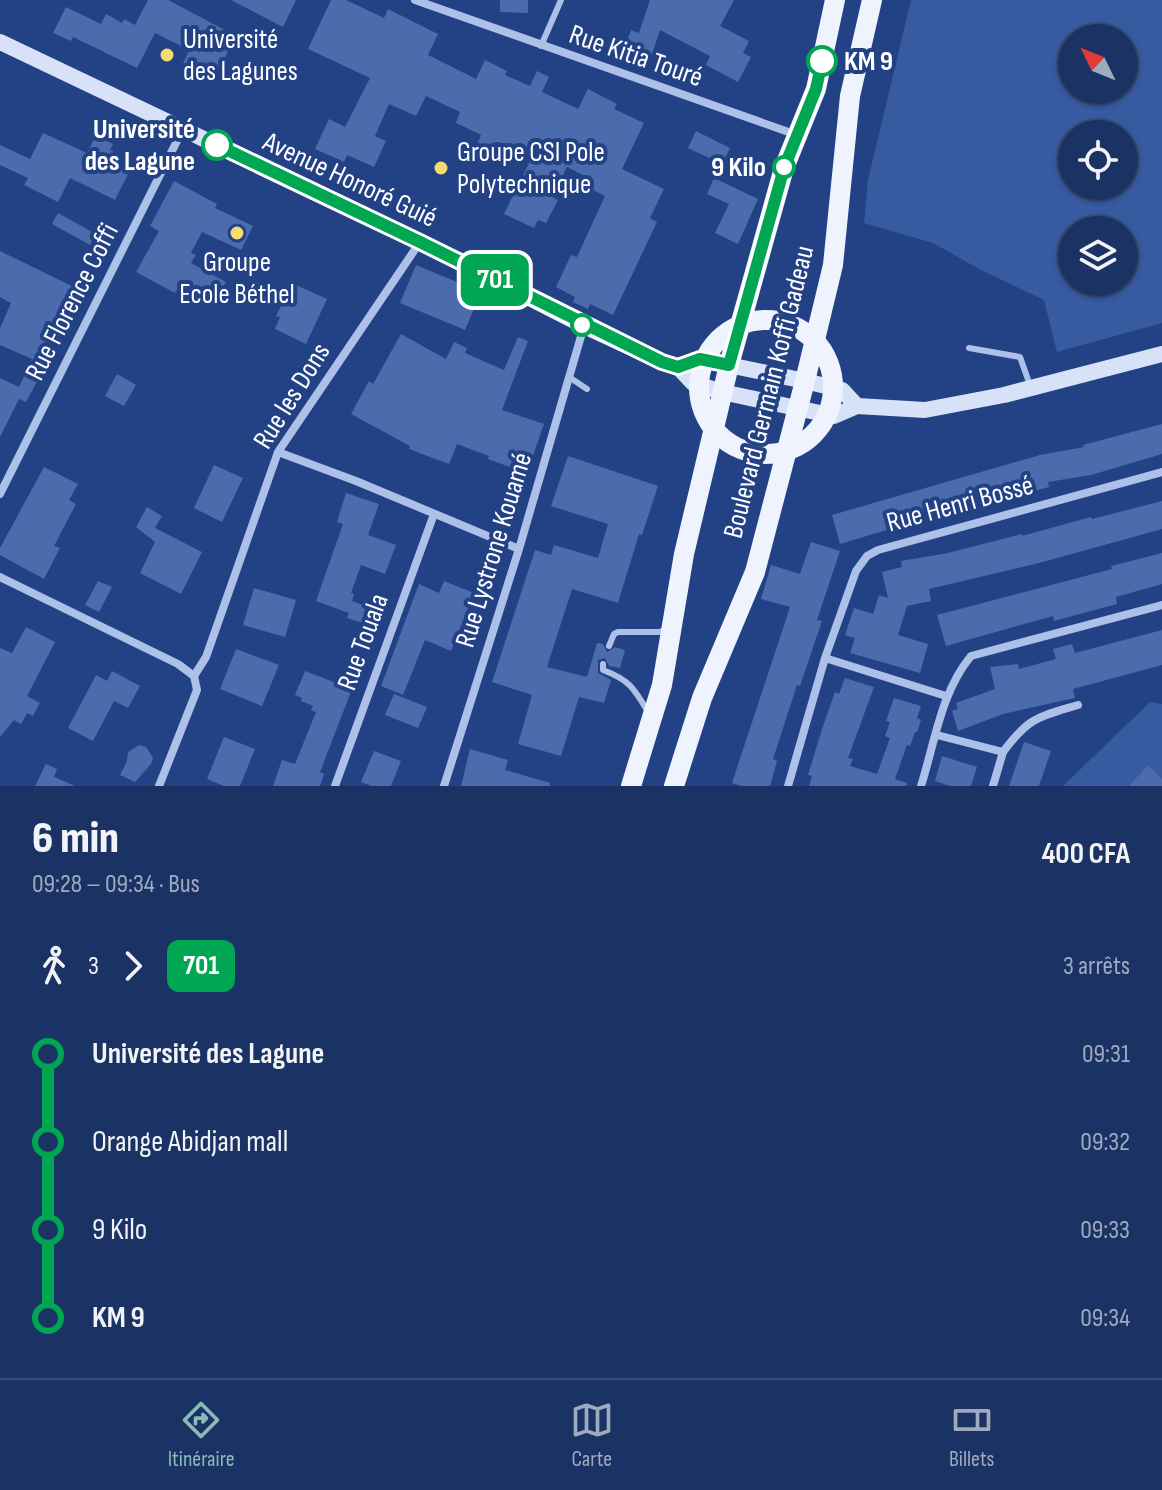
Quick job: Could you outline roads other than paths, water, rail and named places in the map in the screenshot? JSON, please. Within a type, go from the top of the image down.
[{"type":"main road","name":"Boulevard Germain Koffi Gadeau","points":[[631,786],[662,685],[684,554],[739,325],[784,168],[816,89],[835,0]]},
{"type":"main road","name":"Boulevard Germain Koffi Gadeau","points":[[674,786],[702,698],[755,572],[805,381],[833,265],[850,96],[872,0]]},
{"type":"main road","points":[[766,320],[792,325],[815,340],[828,361],[833,387],[827,414],[812,435],[787,450],[764,454],[727,442],[713,429],[703,411],[699,385],[705,360],[720,339],[739,325],[766,320]]},
{"type":"street","name":"Rue Kitia Touré","points":[[415,0],[797,136]]},
{"type":"street","name":"Avenue Honoré Guié","points":[[0,42],[420,242],[584,326],[678,367],[693,383],[827,414]]},
{"type":"street","name":"Rue Florence Coffi","points":[[0,494],[183,129]]},
{"type":"street","name":"Rue les Dons","points":[[159,786],[197,690],[194,676],[206,657],[278,452],[420,242]]},
{"type":"street","name":"Rue Lystrone Kouamé","points":[[444,786],[519,549],[584,326]]},
{"type":"street","points":[[827,414],[834,416],[857,406],[925,410],[1031,388],[1162,354]]},
{"type":"street","points":[[678,367],[705,360],[833,387],[842,390],[857,406]]},
{"type":"street","points":[[278,452],[519,549]]},
{"type":"street","name":"Rue Henri Bossé","points":[[788,786],[825,658],[856,571],[867,556],[878,550],[1162,472]]},
{"type":"street","name":"Rue Touala","points":[[335,786],[434,514]]},
{"type":"street","points":[[0,577],[178,664],[194,676]]},
{"type":"street","points":[[921,786],[946,696],[959,670],[971,656],[1162,605]]},
{"type":"street","points":[[825,658],[946,696]]},
{"type":"street","points":[[993,786],[1003,752],[1017,734],[1035,718],[1078,705]]},
{"type":"street","points":[[937,735],[1003,752]]},
{"type":"lane","points":[[541,46],[561,0]]},
{"type":"lane","points":[[969,348],[1020,357],[1031,388]]},
{"type":"lane","points":[[569,377],[587,389]]},
{"type":"lane","points":[[609,646],[618,632],[660,632],[670,626]]},
{"type":"lane","points":[[603,664],[603,670],[630,684],[653,719]]},
{"type":"place","name":"Université des Lagunes","points":[[167,55]]},
{"type":"place","name":"KM 9","points":[[822,61]]},
{"type":"place","name":"Université des Lagune","points":[[217,145]]},
{"type":"place","name":"9 Kilo","points":[[784,167]]},
{"type":"place","name":"Groupe CSI Pole Polytechnique","points":[[441,168]]},
{"type":"place","name":"Groupe Ecole Béthel","points":[[237,233]]}]
